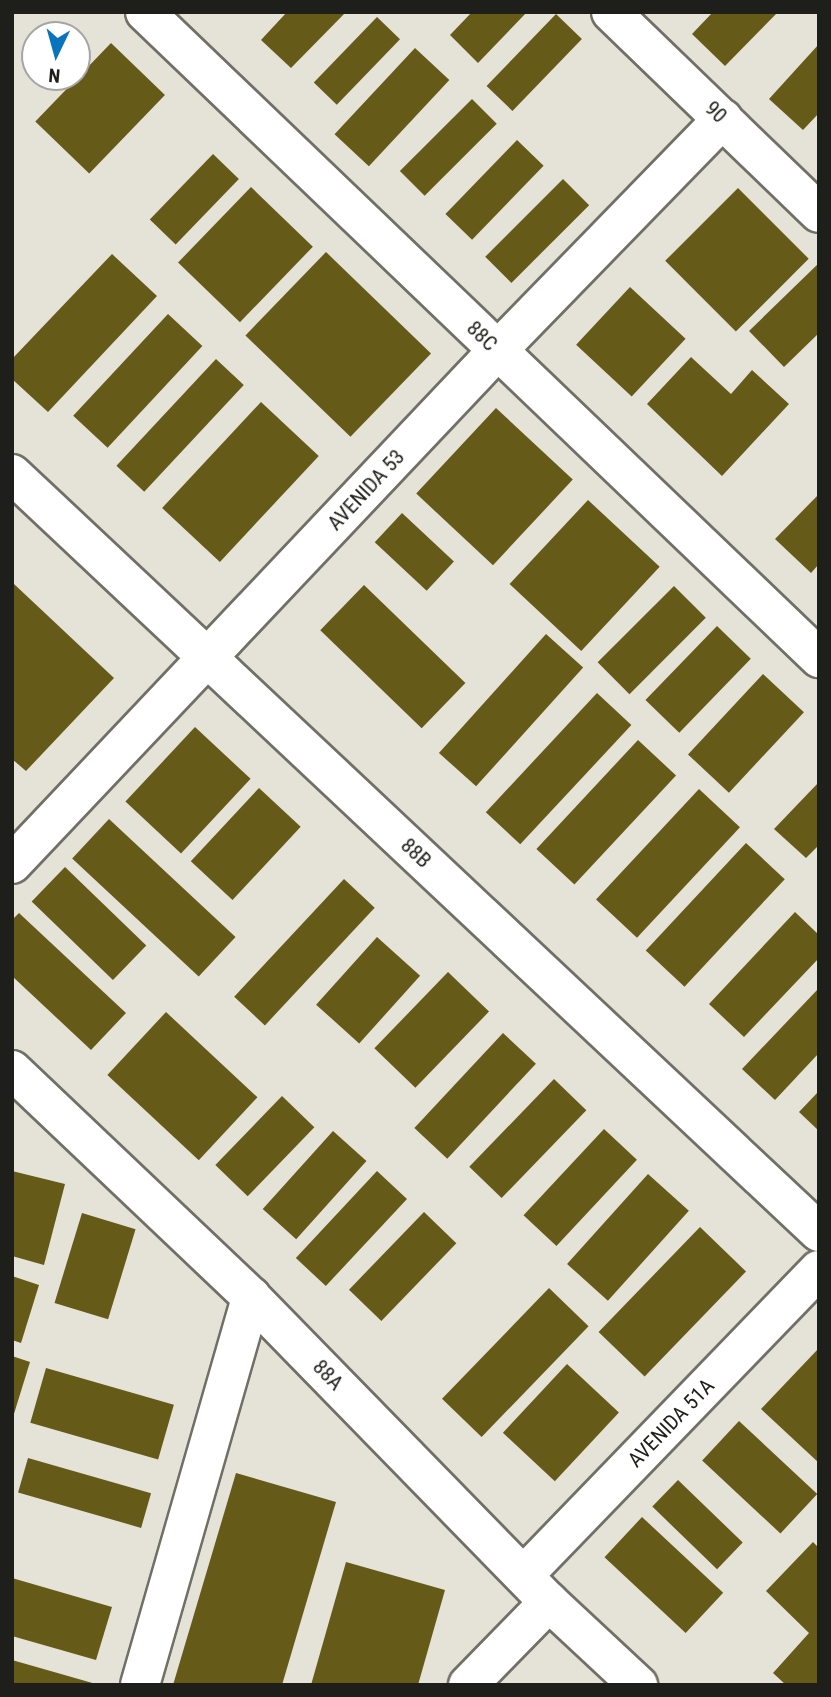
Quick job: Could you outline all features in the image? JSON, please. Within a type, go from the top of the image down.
[{"type":"street","name":"88C","points":[[145,12],[819,658]]},
{"type":"street","name":"90","points":[[611,12],[819,213]]},
{"type":"street","name":"AVENIDA 53","points":[[12,864],[497,351],[723,119]]},
{"type":"street","name":"88B","points":[[12,474],[819,1232]]},
{"type":"street","name":"88A","points":[[12,1070],[251,1297],[550,1602],[638,1685]]},
{"type":"street","name":"AVENIDA 51A","points":[[524,1575],[819,1270]]},
{"type":"street","points":[[140,1685],[251,1297]]},
{"type":"street","points":[[468,1685],[550,1602]]},
{"type":"building","points":[[287,12],[346,12],[291,68],[261,40]]},
{"type":"building","points":[[472,12],[527,12],[478,63],[450,35]]},
{"type":"building","points":[[713,12],[778,12],[725,66],[692,34]]},
{"type":"building","points":[[556,14],[582,39],[512,111],[487,86]]},
{"type":"building","points":[[377,17],[400,39],[337,105],[314,82]]},
{"type":"building","points":[[111,43],[165,95],[89,174],[35,121],[65,91],[91,91],[91,64]]},
{"type":"building","points":[[819,44],[819,113],[803,130],[769,99]]},
{"type":"building","points":[[415,48],[449,80],[369,166],[335,134]]},
{"type":"building","points":[[472,99],[497,124],[425,196],[400,171]]},
{"type":"building","points":[[517,140],[544,166],[472,240],[445,214]]},
{"type":"building","points":[[213,154],[239,179],[176,244],[150,219]]},
{"type":"building","points":[[563,179],[589,205],[511,283],[485,257]]},
{"type":"building","points":[[251,187],[313,247],[240,322],[178,263]]},
{"type":"building","points":[[738,188],[809,259],[736,332],[665,261]]},
{"type":"building","points":[[326,252],[431,353],[350,437],[245,335]]},
{"type":"building","points":[[112,254],[157,296],[48,412],[12,379],[12,359]]},
{"type":"building","points":[[819,263],[819,333],[784,367],[749,331]]},
{"type":"building","points":[[630,287],[686,339],[632,397],[576,345]]},
{"type":"building","points":[[168,314],[202,346],[108,448],[73,416]]},
{"type":"building","points":[[691,357],[731,394],[752,370],[789,404],[722,476],[647,404]]},
{"type":"building","points":[[216,359],[244,385],[144,492],[116,466]]},
{"type":"building","points":[[261,402],[319,456],[220,562],[162,508]]},
{"type":"building","points":[[496,408],[573,480],[493,565],[416,494]]},
{"type":"building","points":[[819,494],[819,564],[811,573],[775,539]]},
{"type":"building","points":[[588,500],[660,567],[581,651],[510,584]]},
{"type":"building","points":[[402,513],[454,561],[427,591],[375,542]]},
{"type":"building","points":[[14,584],[114,678],[26,771],[12,759]]},
{"type":"building","points":[[364,585],[465,683],[422,728],[320,630]]},
{"type":"building","points":[[674,586],[706,618],[629,694],[598,662]]},
{"type":"building","points":[[717,626],[751,659],[679,733],[645,700]]},
{"type":"building","points":[[546,634],[583,667],[476,786],[439,753]]},
{"type":"building","points":[[763,674],[804,712],[729,793],[688,754]]},
{"type":"building","points":[[597,693],[631,725],[520,844],[486,812]]},
{"type":"building","points":[[195,727],[251,779],[181,853],[125,802]]},
{"type":"building","points":[[638,740],[676,775],[574,884],[536,849]]},
{"type":"building","points":[[819,782],[819,845],[806,858],[774,829]]},
{"type":"building","points":[[259,788],[301,827],[232,900],[191,861]]},
{"type":"building","points":[[699,789],[740,827],[637,938],[596,899]]},
{"type":"building","points":[[109,819],[236,937],[199,976],[72,858]]},
{"type":"building","points":[[746,843],[785,879],[685,987],[646,951]]},
{"type":"building","points":[[65,867],[146,945],[113,980],[32,902]]},
{"type":"building","points":[[344,879],[375,908],[265,1025],[234,997]]},
{"type":"building","points":[[795,912],[819,935],[819,958],[744,1037],[709,1004]]},
{"type":"building","points":[[19,913],[126,1013],[91,1050],[12,976],[12,920]]},
{"type":"building","points":[[377,937],[420,976],[359,1043],[316,1005]]},
{"type":"building","points":[[448,972],[489,1012],[415,1088],[374,1048]]},
{"type":"building","points":[[819,988],[819,1053],[775,1100],[742,1069]]},
{"type":"building","points":[[166,1012],[257,1097],[199,1160],[107,1075]]},
{"type":"building","points":[[503,1033],[536,1064],[447,1159],[414,1128]]},
{"type":"building","points":[[554,1079],[586,1110],[502,1198],[469,1167]]},
{"type":"building","points":[[819,1091],[819,1131],[799,1112]]},
{"type":"building","points":[[282,1096],[314,1127],[248,1196],[215,1165]]},
{"type":"building","points":[[604,1129],[637,1160],[556,1246],[524,1215]]},
{"type":"building","points":[[333,1131],[366,1161],[296,1239],[263,1209]]},
{"type":"building","points":[[12,1171],[65,1184],[44,1265],[12,1256]]},
{"type":"building","points":[[377,1171],[407,1199],[326,1286],[296,1258]]},
{"type":"building","points":[[648,1174],[689,1211],[608,1301],[567,1264]]},
{"type":"building","points":[[424,1212],[456,1243],[381,1321],[349,1290]]},
{"type":"building","points":[[82,1213],[136,1229],[108,1319],[55,1303]]},
{"type":"building","points":[[700,1227],[746,1271],[645,1376],[599,1332]]},
{"type":"building","points":[[12,1276],[39,1285],[21,1343],[12,1340]]},
{"type":"building","points":[[549,1288],[589,1326],[482,1437],[442,1399]]},
{"type":"building","points":[[819,1348],[819,1463],[761,1409]]},
{"type":"building","points":[[12,1356],[30,1362],[13,1417],[12,1417]]},
{"type":"building","points":[[567,1364],[619,1412],[555,1481],[503,1433]]},
{"type":"building","points":[[46,1368],[174,1405],[158,1459],[30,1423]]},
{"type":"building","points":[[739,1421],[817,1494],[780,1533],[702,1460]]},
{"type":"building","points":[[28,1458],[151,1493],[141,1528],[18,1493]]},
{"type":"building","points":[[236,1473],[336,1502],[282,1685],[173,1685]]},
{"type":"building","points":[[678,1480],[743,1543],[717,1569],[652,1507]]},
{"type":"building","points":[[642,1517],[723,1593],[686,1633],[604,1557]]},
{"type":"building","points":[[813,1542],[819,1548],[819,1685],[786,1685],[773,1673],[809,1633],[766,1591]]},
{"type":"building","points":[[346,1562],[445,1590],[418,1685],[311,1685]]},
{"type":"building","points":[[12,1578],[112,1607],[96,1660],[12,1636]]},
{"type":"building","points":[[12,1660],[96,1684],[96,1685],[12,1685]]}]
